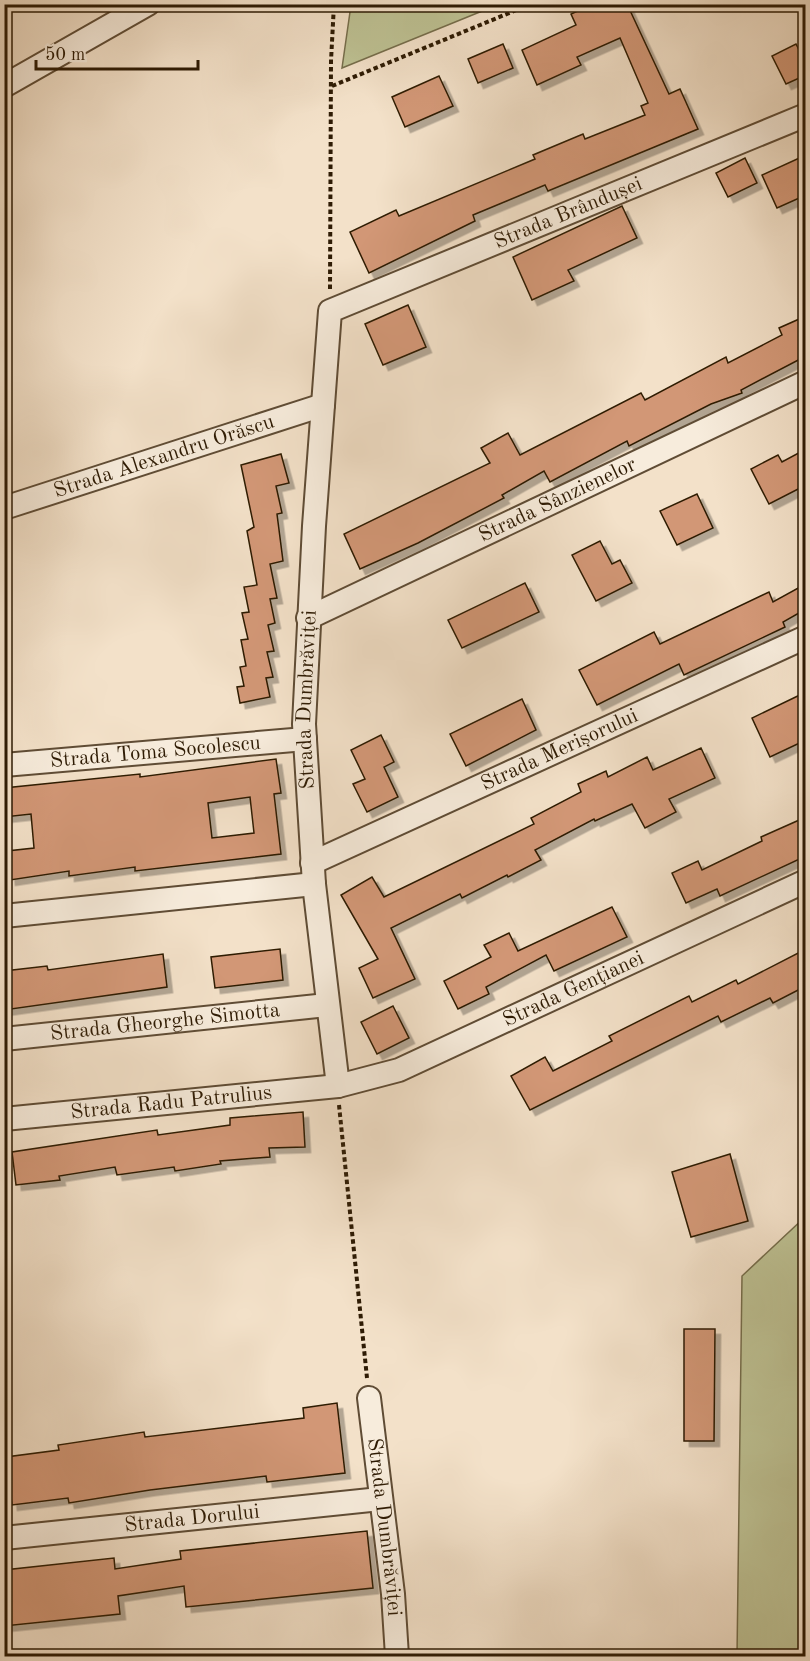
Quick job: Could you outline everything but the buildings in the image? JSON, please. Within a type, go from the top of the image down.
[{"type":"street","points":[[4,86],[148,4]]},
{"type":"street","name":"Strada Brândușei","points":[[330,311],[806,115]]},
{"type":"street","name":"Strada Dumbrăviței","points":[[330,311],[308,618],[305,739],[313,874],[338,1086]]},
{"type":"street","name":"Strada Sânzienelor","points":[[308,618],[806,382]]},
{"type":"street","name":"Strada Alexandru Orăscu","points":[[4,508],[323,405]]},
{"type":"street","name":"Strada Merișorului","points":[[4,916],[313,874],[806,637]]},
{"type":"street","name":"Strada Toma Socolescu","points":[[4,765],[305,739]]},
{"type":"street","name":"Strada Gențianei","points":[[338,1086],[399,1070],[806,881]]},
{"type":"street","name":"Strada Gheorghe Simotta","points":[[4,1039],[327,1005]]},
{"type":"street","name":"Strada Radu Patrulius","points":[[4,1119],[338,1086]]},
{"type":"street","name":"Strada Dumbrăviței","points":[[369,1398],[393,1594],[397,1656]]},
{"type":"street","name":"Strada Dorului","points":[[4,1538],[380,1499]]},
{"type":"path","points":[[330,311],[334,4]]},
{"type":"path","points":[[332,86],[531,4]]},
{"type":"path","points":[[338,1086],[369,1398]]},
{"type":"green space","points":[[351,4],[497,5],[342,68]]},
{"type":"green space","points":[[805,1217],[805,1656],[737,1656],[742,1276]]}]
